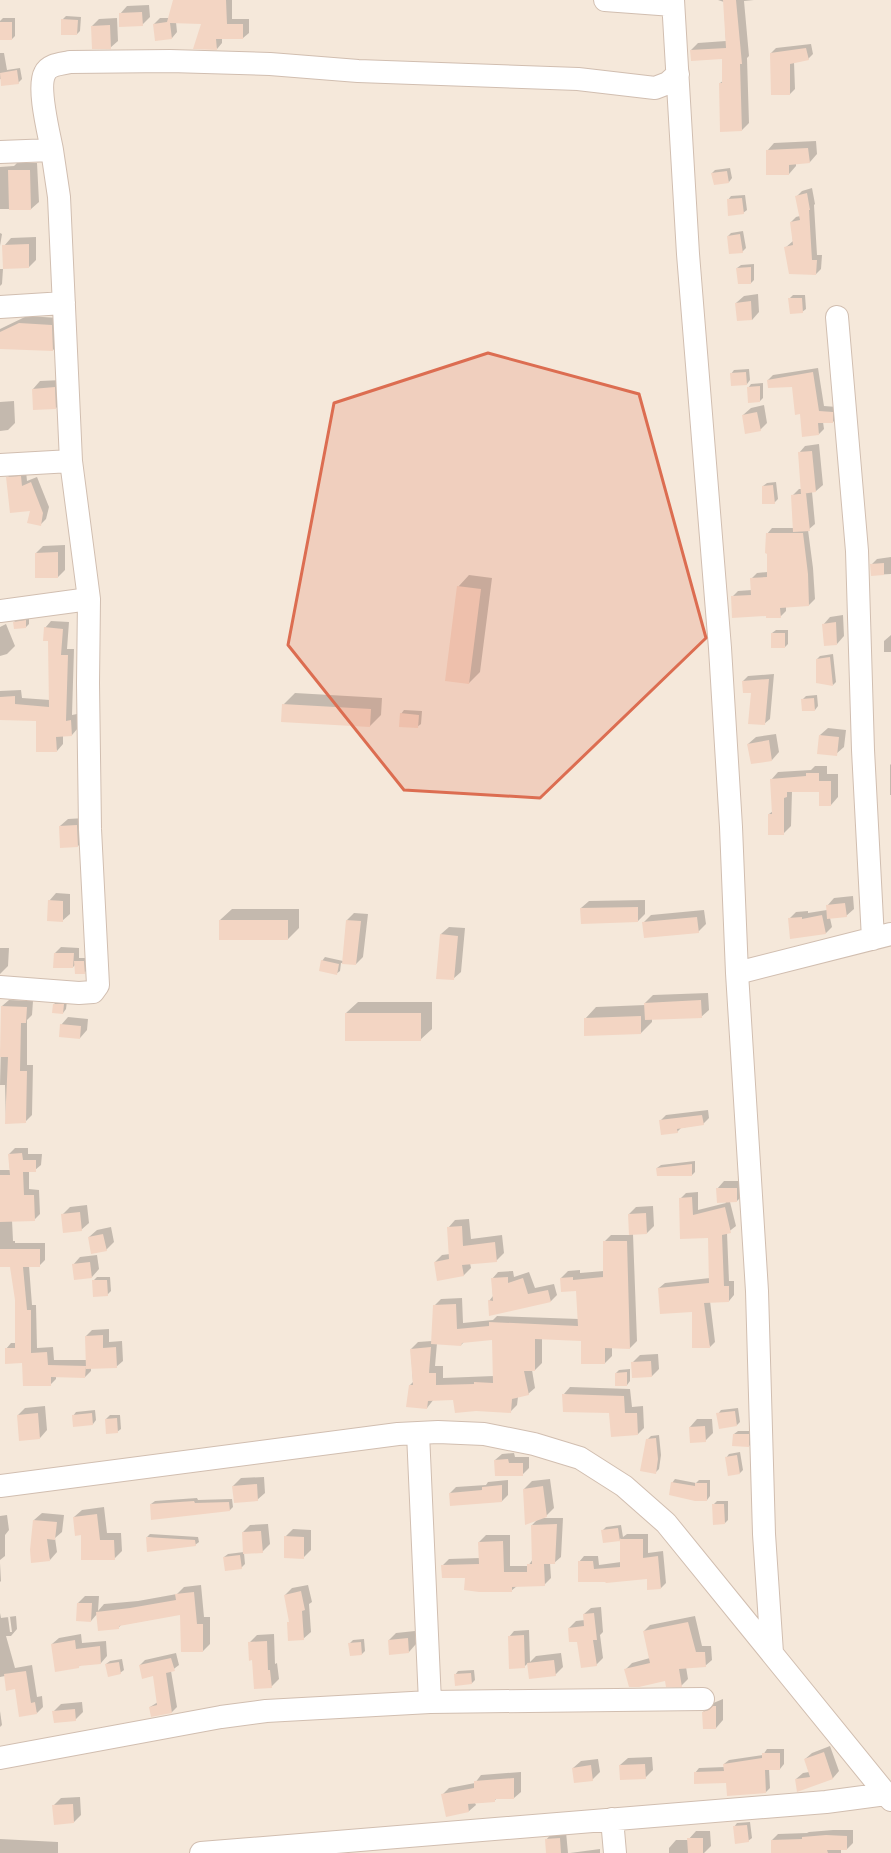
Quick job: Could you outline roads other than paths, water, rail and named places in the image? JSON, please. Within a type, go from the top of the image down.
[{"type":"street","points":[[605,0],[673,3],[688,254],[720,648],[731,820],[737,973],[757,1291],[764,1534],[772,1653]]},
{"type":"street","points":[[0,987],[79,993],[93,992],[98,985],[90,829],[88,683],[89,599],[71,461],[60,197],[42,85],[45,73],[57,64],[70,62],[170,61],[270,64],[358,71],[578,79],[655,88],[668,83],[678,74]]},
{"type":"street","points":[[0,152],[52,150]]},
{"type":"street","points":[[0,307],[64,303]]},
{"type":"street","points":[[737,973],[882,936],[863,750],[857,551],[837,317]]},
{"type":"street","points":[[0,465],[71,461]]},
{"type":"street","points":[[0,611],[89,599]]},
{"type":"street","points":[[418,1433],[430,1702]]},
{"type":"street","points":[[0,1486],[398,1434],[418,1433],[484,1434],[534,1444],[580,1458],[624,1486],[666,1523],[888,1797]]},
{"type":"street","points":[[0,1758],[238,1714],[430,1702],[703,1699]]},
{"type":"street","points":[[201,1853],[888,1797]]},
{"type":"street","points":[[612,1819],[615,1853]]}]
